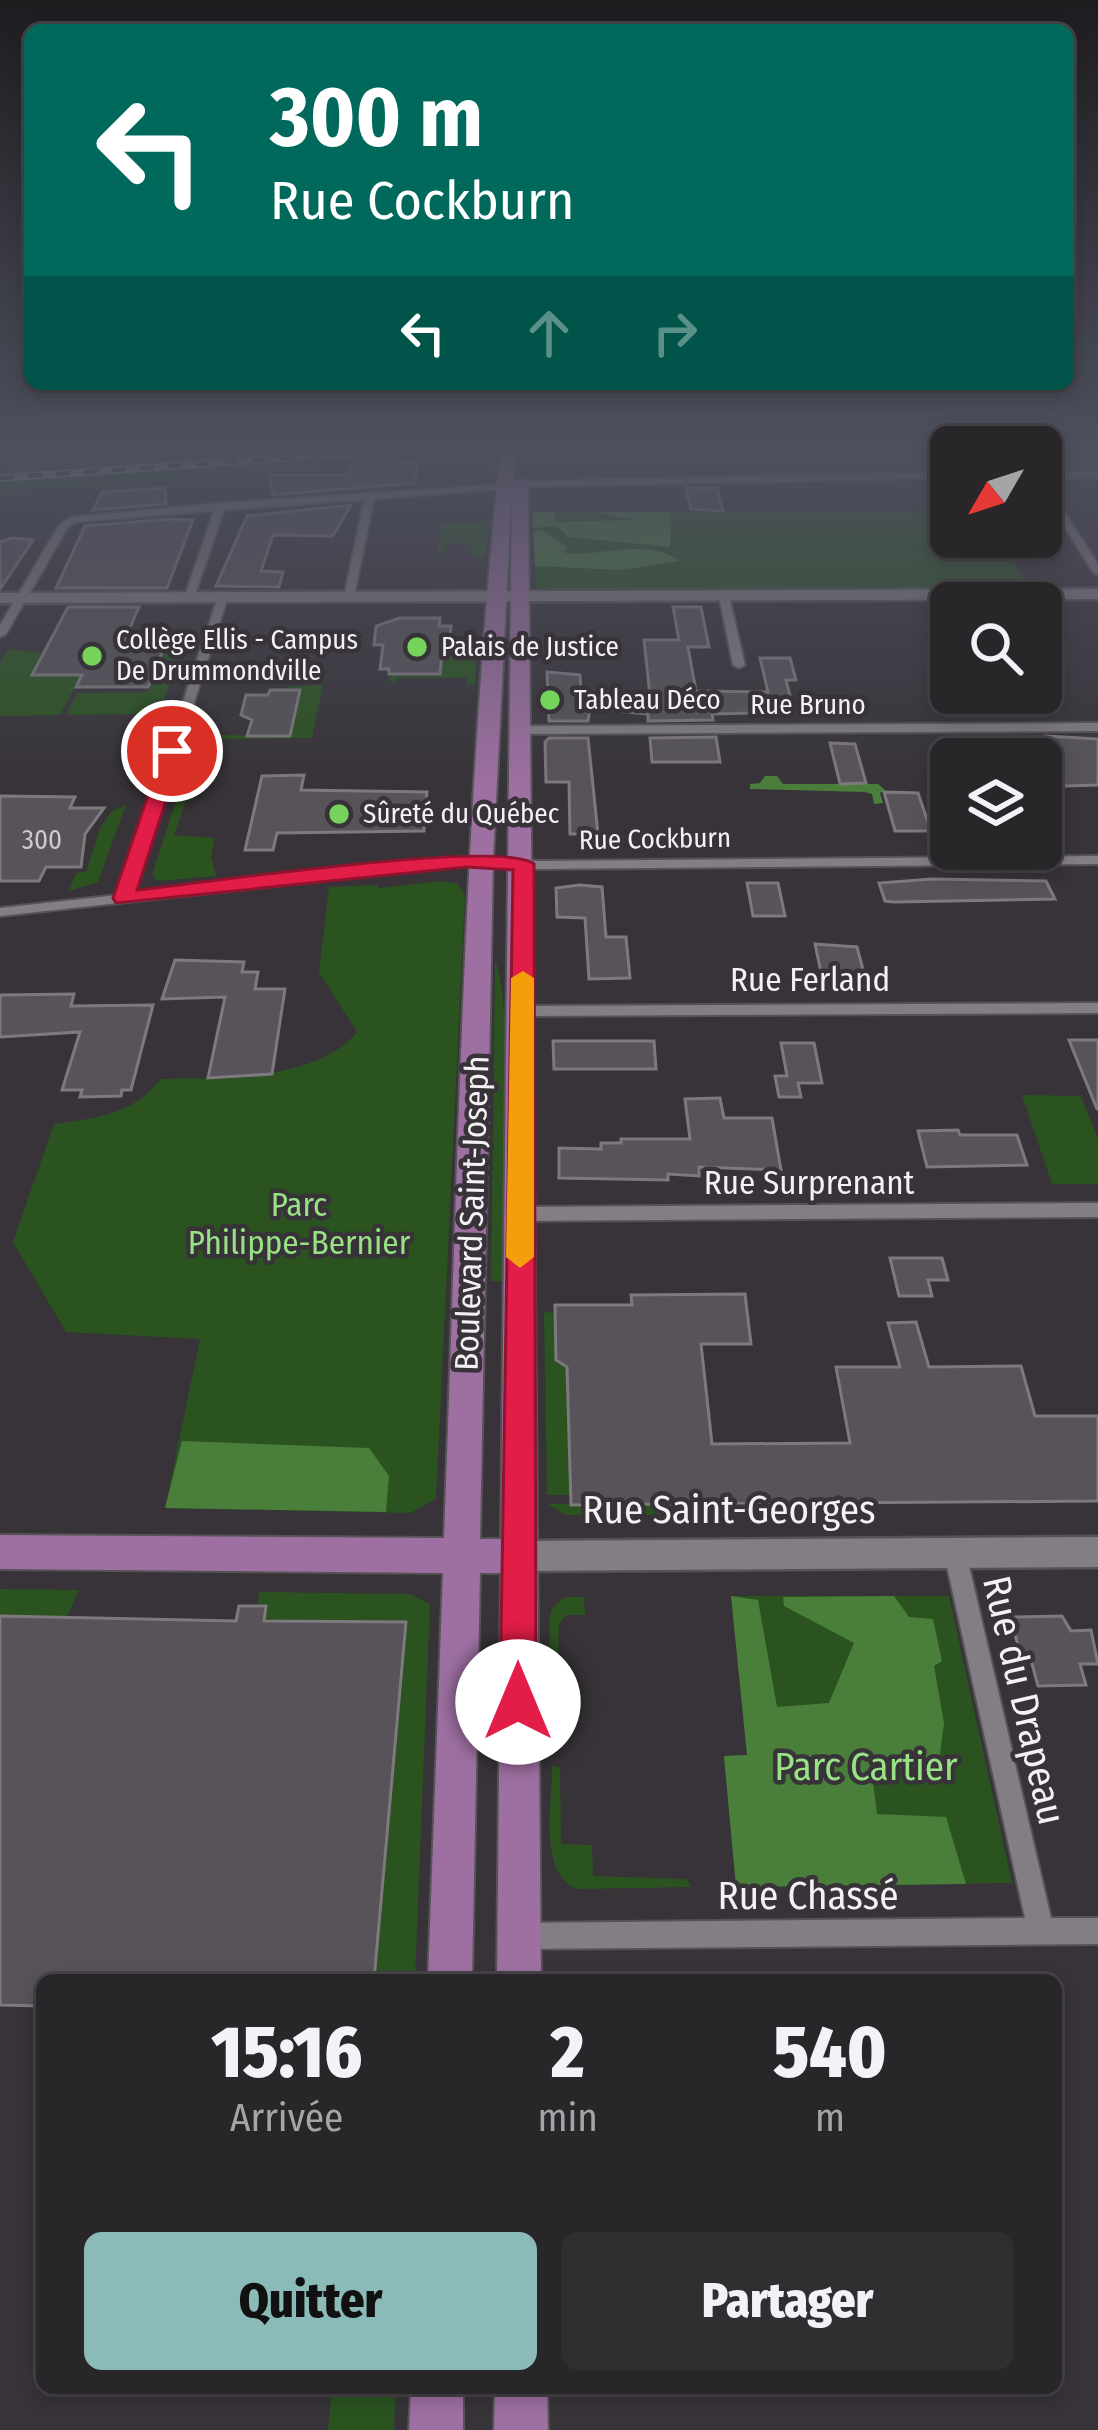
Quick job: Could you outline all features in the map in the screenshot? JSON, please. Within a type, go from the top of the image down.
[{"type":"main road","name":"Boulevard Saint-Joseph","points":[[450,1974],[481,861],[494,597],[500,560]]},
{"type":"main road","name":"Boulevard Saint-Joseph","points":[[519,1974],[524,864],[518,730],[523,597],[520,560]]},
{"type":"main road","name":"Rue Saint-Georges","points":[[0,1552],[519,1556]]},
{"type":"main road","points":[[436,2430],[437,2394]]},
{"type":"main road","points":[[521,2394],[521,2430]]},
{"type":"street","points":[[0,634],[46,560]]},
{"type":"street","points":[[189,598],[202,560]]},
{"type":"street","points":[[349,597],[357,560]]},
{"type":"street","points":[[1062,595],[1098,594]]},
{"type":"street","points":[[724,596],[740,665]]},
{"type":"street","points":[[124,898],[223,597]]},
{"type":"street","points":[[0,598],[930,599]]},
{"type":"street","name":"Rue Bruno","points":[[518,730],[1098,727]]},
{"type":"street","name":"Rue Cockburn","points":[[0,912],[481,861],[1098,860]]},
{"type":"street","name":"Rue Ferland","points":[[523,1011],[1098,1008]]},
{"type":"street","name":"Rue Surprenant","points":[[520,1214],[1098,1210]]},
{"type":"street","name":"Rue Saint-Georges","points":[[519,1556],[1098,1552]]},
{"type":"street","name":"Rue du Drapeau","points":[[955,1553],[1041,1932]]},
{"type":"street","name":"Rue Chassé","points":[[519,1936],[1098,1931]]},
{"type":"green space","points":[[535,560],[1014,560],[1025,582],[930,582],[930,589],[539,591]]},
{"type":"green space","points":[[535,560],[679,561],[622,570],[535,566]]},
{"type":"green space","points":[[445,645],[477,645],[475,685],[467,685],[467,678],[398,678],[394,684],[389,680],[390,674],[440,674]]},
{"type":"green space","points":[[183,647],[149,741],[149,714],[66,715],[77,693],[147,692],[163,650]]},
{"type":"green space","points":[[8,649],[41,653],[33,675],[81,675],[60,715],[0,716],[0,663]]},
{"type":"green space","points":[[323,684],[312,738],[219,739],[216,746],[194,746],[204,719],[204,735],[290,736],[300,691],[289,687]]},
{"type":"green space","points":[[191,755],[212,756],[210,761],[197,763],[187,795],[197,799],[186,800],[174,835],[215,838],[211,856],[216,876],[158,881],[152,875]]},
{"type":"green space","points":[[765,776],[777,776],[783,784],[878,784],[885,790],[880,793],[883,803],[874,804],[872,794],[864,792],[750,789],[750,784],[760,783]]},
{"type":"green space","points":[[126,805],[98,882],[69,891],[76,873],[86,872],[100,828],[112,811]]},
{"type":"green space","name":"Parc Philippe-Bernier","points":[[443,881],[458,884],[465,895],[436,1499],[410,1513],[165,1508],[200,1339],[66,1332],[13,1242],[54,1124],[126,1107],[161,1079],[266,1074],[318,1060],[340,1048],[357,1032],[319,972],[329,887],[379,888]]},
{"type":"green space","points":[[495,962],[501,982],[506,1062],[503,1281],[491,1281]]},
{"type":"green space","points":[[1022,1095],[1081,1096],[1098,1139],[1098,1184],[1052,1184]]},
{"type":"green space","points":[[544,1312],[555,1313],[557,1361],[567,1367],[570,1495],[547,1495]]},
{"type":"green space","points":[[182,1441],[369,1448],[389,1476],[386,1512],[165,1508]]},
{"type":"green space","points":[[548,1504],[673,1504],[675,1515],[565,1515]]},
{"type":"green space","points":[[0,1589],[79,1590],[67,1617],[0,1616]]},
{"type":"green space","points":[[259,1592],[410,1594],[430,1604],[415,1974],[375,1974],[406,1622],[264,1621],[265,1606],[257,1606]]},
{"type":"green space","name":"Parc Cartier","points":[[731,1596],[949,1596],[1012,1883],[736,1887],[724,1756],[747,1755]]},
{"type":"green space","name":"Parc Cartier","points":[[731,1596],[758,1600],[777,1707],[829,1703],[854,1643],[784,1606],[783,1597],[894,1596],[909,1617],[933,1619],[942,1661],[934,1666],[944,1723],[938,1770],[871,1767],[877,1814],[946,1817],[966,1884],[736,1887],[724,1756],[747,1755]]},
{"type":"green space","points":[[566,1597],[584,1597],[585,1615],[566,1615],[559,1624],[556,1727],[551,1726],[549,1618],[552,1608]]},
{"type":"green space","points":[[552,1765],[560,1768],[561,1844],[592,1845],[593,1876],[686,1879],[692,1887],[577,1889],[564,1881],[556,1868],[550,1835]]},
{"type":"green space","points":[[331,2394],[396,2394],[394,2430],[328,2430]]},
{"type":"building","points":[[0,560],[19,560],[0,589]]},
{"type":"building","points":[[69,560],[178,560],[167,588],[56,588]]},
{"type":"building","points":[[227,560],[265,560],[261,571],[283,572],[279,587],[216,586]]},
{"type":"building","points":[[68,607],[139,607],[121,648],[164,648],[148,687],[76,687],[82,675],[32,675]]},
{"type":"building","points":[[673,607],[701,607],[709,647],[688,647],[696,691],[768,692],[760,658],[790,658],[796,680],[786,680],[794,712],[648,721],[648,714],[605,710],[606,696],[650,696],[644,640],[679,640]]},
{"type":"building","name":"Palais de Justice","points":[[400,618],[440,618],[439,626],[451,626],[440,674],[389,674],[389,669],[380,669],[383,645],[374,645],[376,626]]},
{"type":"building","points":[[547,672],[580,675],[581,691],[593,691],[588,721],[549,721]]},
{"type":"building","points":[[270,690],[300,690],[290,736],[247,736],[252,720],[241,715],[246,695],[268,695]]},
{"type":"building","points":[[1046,736],[1098,739],[1098,785],[1065,786],[1062,738]]},
{"type":"building","points":[[716,737],[720,762],[652,762],[650,738]]},
{"type":"building","points":[[549,738],[588,738],[598,834],[570,834],[569,782],[546,782],[545,742]]},
{"type":"building","points":[[830,743],[855,744],[866,783],[840,784]]},
{"type":"building","name":"Sûreté du Québec","points":[[304,775],[301,790],[427,792],[424,831],[277,833],[273,850],[245,850],[262,776]]},
{"type":"building","points":[[884,792],[918,793],[930,831],[895,831]]},
{"type":"building","points":[[0,796],[75,797],[70,808],[104,808],[85,834],[81,867],[46,867],[39,881],[0,881]]},
{"type":"building","points":[[1046,881],[1055,899],[894,902],[885,901],[879,883]]},
{"type":"building","points":[[747,883],[778,883],[785,916],[753,916]]},
{"type":"building","points":[[602,887],[606,937],[626,937],[630,978],[589,979],[585,918],[557,917],[556,888]]},
{"type":"building","points":[[815,944],[857,947],[865,977],[822,977]]},
{"type":"building","points":[[175,960],[244,962],[242,972],[258,972],[255,989],[285,989],[272,1074],[208,1078],[225,997],[162,999]]},
{"type":"building","points":[[74,994],[71,1006],[153,1005],[131,1090],[122,1090],[121,1096],[80,1097],[82,1090],[62,1090],[80,1032],[0,1037],[0,995]]},
{"type":"building","points":[[1069,1040],[1098,1040],[1098,1109],[1097,1109]]},
{"type":"building","points":[[553,1041],[654,1041],[656,1069],[554,1069]]},
{"type":"building","points":[[781,1043],[814,1043],[822,1083],[798,1083],[801,1097],[779,1097],[775,1076],[787,1076]]},
{"type":"building","points":[[720,1098],[724,1118],[772,1118],[781,1170],[699,1167],[699,1176],[668,1174],[668,1180],[559,1178],[559,1148],[601,1149],[601,1143],[621,1143],[621,1139],[690,1139],[685,1099]]},
{"type":"building","points":[[958,1130],[960,1135],[1017,1135],[1027,1165],[927,1167],[918,1131]]},
{"type":"building","points":[[890,1258],[942,1258],[948,1280],[928,1280],[932,1296],[899,1296]]},
{"type":"building","points":[[745,1294],[751,1344],[701,1344],[712,1444],[850,1443],[836,1367],[900,1367],[888,1323],[916,1322],[929,1367],[1021,1366],[1035,1416],[1098,1416],[1098,1501],[707,1504],[707,1509],[673,1510],[673,1504],[571,1505],[567,1367],[556,1360],[555,1305],[632,1305],[631,1295]]},
{"type":"building","points":[[239,1606],[266,1606],[264,1621],[406,1622],[375,1974],[36,1974],[36,2006],[0,2005],[0,1616],[236,1621]]},
{"type":"building","points":[[1062,1616],[1071,1631],[1091,1630],[1098,1664],[1080,1664],[1086,1685],[1038,1686],[1031,1660],[1022,1660],[1010,1617]]},
{"type":"slow traffic","points":[[520,1257],[523,978]]},
{"type":"place","name":"Palais de Justice","points":[[417,647]]},
{"type":"place","name":"Collège Ellis - Campus De Drummondville","points":[[92,656]]},
{"type":"place","name":"Tableau Déco","points":[[550,700]]},
{"type":"place","name":"Sûreté du Québec","points":[[339,814]]},
{"type":"route","points":[[172,751],[124,898],[467,861],[524,864],[518,1702]]}]
